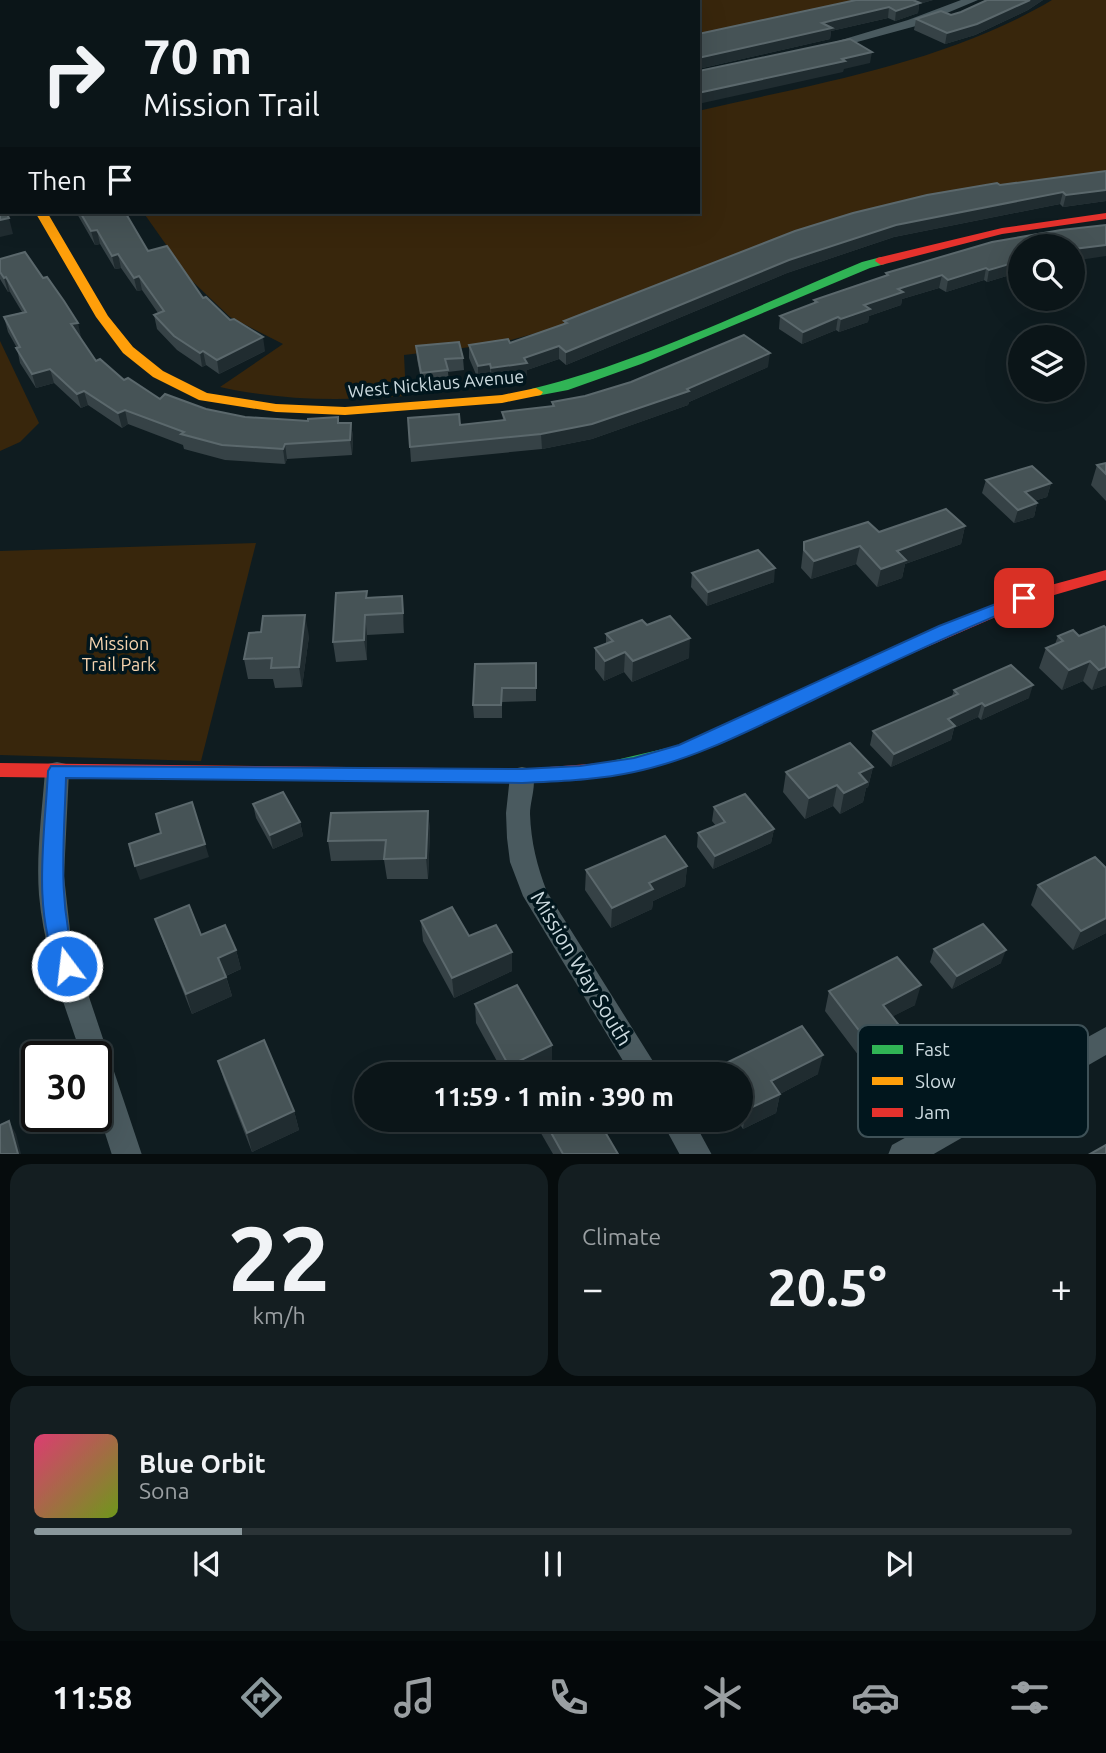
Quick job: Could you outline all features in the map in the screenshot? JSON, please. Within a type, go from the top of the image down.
[{"type":"street","points":[[805,51],[912,23],[972,0]]},
{"type":"street","name":"West Nicklaus Avenue","points":[[42,214],[102,317],[128,350],[158,374],[204,397],[276,408],[345,411],[502,399],[563,387],[636,361],[791,294],[866,265],[981,235],[1106,216]]},
{"type":"street","points":[[0,770],[522,776],[608,770],[684,751],[945,630],[1024,598],[1106,575]]},
{"type":"street","points":[[57,771],[53,908],[60,944],[91,1041]]},
{"type":"street","name":"Mission Way South","points":[[522,776],[517,813],[523,862],[536,897],[639,1062]]},
{"type":"street","points":[[1088,1050],[1106,1040]]},
{"type":"street","points":[[112,1108],[127,1154]]},
{"type":"street","points":[[683,1132],[697,1154]]},
{"type":"street","points":[[903,1154],[933,1137]]},
{"type":"green space","points":[[700,0],[869,0],[700,42]]},
{"type":"green space","points":[[1052,0],[1106,0],[1106,173],[743,252],[555,328],[496,344],[404,355],[406,396],[312,399],[220,387],[283,344],[230,317],[191,280],[144,214],[700,214],[700,111],[880,69],[969,40]]},
{"type":"green space","points":[[0,341],[39,423],[20,442],[0,451]]},
{"type":"green space","name":"Mission Trail Park","points":[[256,543],[201,761],[0,755],[0,551]]},
{"type":"building","points":[[856,0],[913,0],[920,3],[896,11],[889,7],[834,20],[822,23],[832,28],[700,58],[700,34]]},
{"type":"building","points":[[987,0],[1030,0],[977,24],[947,33],[916,19],[941,11],[951,15]]},
{"type":"building","points":[[850,39],[872,52],[842,59],[845,61],[700,93],[700,71]]},
{"type":"building","points":[[1106,171],[1106,190],[1066,195],[1063,192],[896,225],[789,260],[566,352],[559,346],[524,358],[527,363],[491,368],[490,364],[478,366],[469,345],[508,339],[510,343],[567,323],[564,321],[795,231],[853,213],[927,195],[997,183],[1000,185]]},
{"type":"building","points":[[0,214],[7,214],[9,218],[0,220]]},
{"type":"building","points":[[81,214],[126,214],[148,251],[167,246],[203,298],[206,297],[230,320],[234,319],[263,337],[217,360],[203,351],[200,353],[174,336],[154,315],[164,311],[139,276],[134,278],[118,254],[112,256],[97,230],[91,231]]},
{"type":"building","points":[[1106,225],[1106,245],[1085,248],[1085,234],[1038,234]]},
{"type":"building","points":[[1008,239],[1008,264],[989,270],[986,268],[948,280],[942,275],[898,289],[903,292],[864,305],[870,309],[841,319],[838,317],[803,332],[780,316],[817,302],[814,300],[888,275],[886,273]]},
{"type":"building","points":[[25,252],[43,278],[47,277],[64,301],[78,323],[71,324],[96,361],[100,359],[124,380],[128,378],[160,399],[165,394],[206,409],[245,417],[308,421],[338,417],[338,423],[351,423],[350,440],[285,444],[283,449],[222,445],[181,434],[184,432],[125,410],[118,413],[84,391],[77,394],[50,369],[32,374],[16,348],[20,347],[4,317],[26,312],[6,277],[0,272],[0,259]]},
{"type":"building","points":[[744,335],[770,353],[687,389],[689,391],[592,424],[541,434],[410,447],[408,418],[459,414],[460,425],[505,420],[502,412],[554,406],[552,402],[585,396],[631,382]]},
{"type":"building","points":[[459,342],[463,358],[445,359],[448,370],[421,373],[416,346]]},
{"type":"building","points":[[1106,463],[1106,474],[1097,465]]},
{"type":"building","points":[[1032,466],[1051,483],[1025,492],[1037,503],[1018,510],[986,480]]},
{"type":"building","points":[[946,509],[965,526],[897,551],[906,560],[881,569],[860,546],[814,561],[804,550],[804,542],[868,522],[879,532]]},
{"type":"building","points":[[758,550],[775,568],[708,592],[692,573]]},
{"type":"building","points":[[367,591],[366,598],[402,596],[403,613],[365,615],[364,640],[333,642],[336,593]]},
{"type":"building","points":[[305,615],[299,667],[271,668],[272,658],[244,659],[249,633],[261,632],[263,616]]},
{"type":"building","points":[[670,616],[690,638],[633,661],[625,652],[605,661],[595,648],[613,641],[606,634],[642,620],[647,625]]},
{"type":"building","points":[[1104,626],[1106,667],[1099,670],[1090,661],[1069,670],[1046,648],[1063,641],[1058,636],[1073,630],[1079,636]]},
{"type":"building","points":[[536,663],[536,688],[502,688],[501,705],[473,705],[475,664]]},
{"type":"building","points":[[1011,665],[1033,685],[985,706],[982,703],[948,719],[955,726],[894,754],[873,731],[958,694],[954,690]]},
{"type":"building","points":[[850,743],[873,767],[859,773],[867,782],[844,793],[837,785],[809,798],[786,772]]},
{"type":"building","points":[[283,792],[300,822],[270,835],[253,804]]},
{"type":"building","points":[[745,794],[774,829],[715,856],[698,833],[725,822],[714,807]]},
{"type":"building","points":[[192,802],[205,844],[135,866],[129,844],[161,833],[156,814]]},
{"type":"building","points":[[428,811],[426,858],[384,859],[386,840],[328,841],[331,813]]},
{"type":"building","points":[[665,836],[687,866],[649,883],[653,889],[612,908],[586,870]]},
{"type":"building","points":[[1095,857],[1106,868],[1106,918],[1081,931],[1038,885]]},
{"type":"building","points":[[189,905],[201,935],[225,925],[236,950],[218,958],[226,977],[186,994],[155,919]]},
{"type":"building","points":[[452,907],[469,936],[496,925],[512,952],[452,978],[421,921]]},
{"type":"building","points":[[983,924],[1006,950],[957,976],[934,949]]},
{"type":"building","points":[[897,957],[921,985],[883,1005],[898,1024],[858,1025],[858,1029],[829,991]]},
{"type":"building","points":[[517,985],[552,1045],[517,1062],[507,1062],[475,1004]]},
{"type":"building","points":[[802,1026],[823,1055],[771,1081],[780,1094],[753,1107],[753,1062],[728,1062]]},
{"type":"building","points":[[264,1040],[294,1111],[247,1133],[218,1061]]},
{"type":"building","points":[[9,1121],[18,1154],[0,1154],[0,1125]]},
{"type":"building","points":[[551,1132],[605,1132],[618,1154],[563,1154]]},
{"type":"building","points":[[1106,1145],[1106,1154],[1090,1154]]},
{"type":"traffic: fast","points":[[536,392],[563,387],[636,361],[881,261]]},
{"type":"traffic: fast","points":[[603,770],[684,751],[875,663]]},
{"type":"traffic: slow","points":[[42,214],[102,317],[128,350],[158,374],[204,397],[276,408],[345,411],[502,399],[536,392]]},
{"type":"traffic: jam","points":[[881,261],[1002,231],[1106,216]]},
{"type":"traffic: jam","points":[[875,663],[1024,598],[1106,575]]},
{"type":"traffic: jam","points":[[0,770],[522,776],[603,770]]},
{"type":"route","points":[[67,966],[60,944],[52,891],[57,771],[522,776],[608,770],[660,759],[731,732],[945,630],[1024,598]]}]
